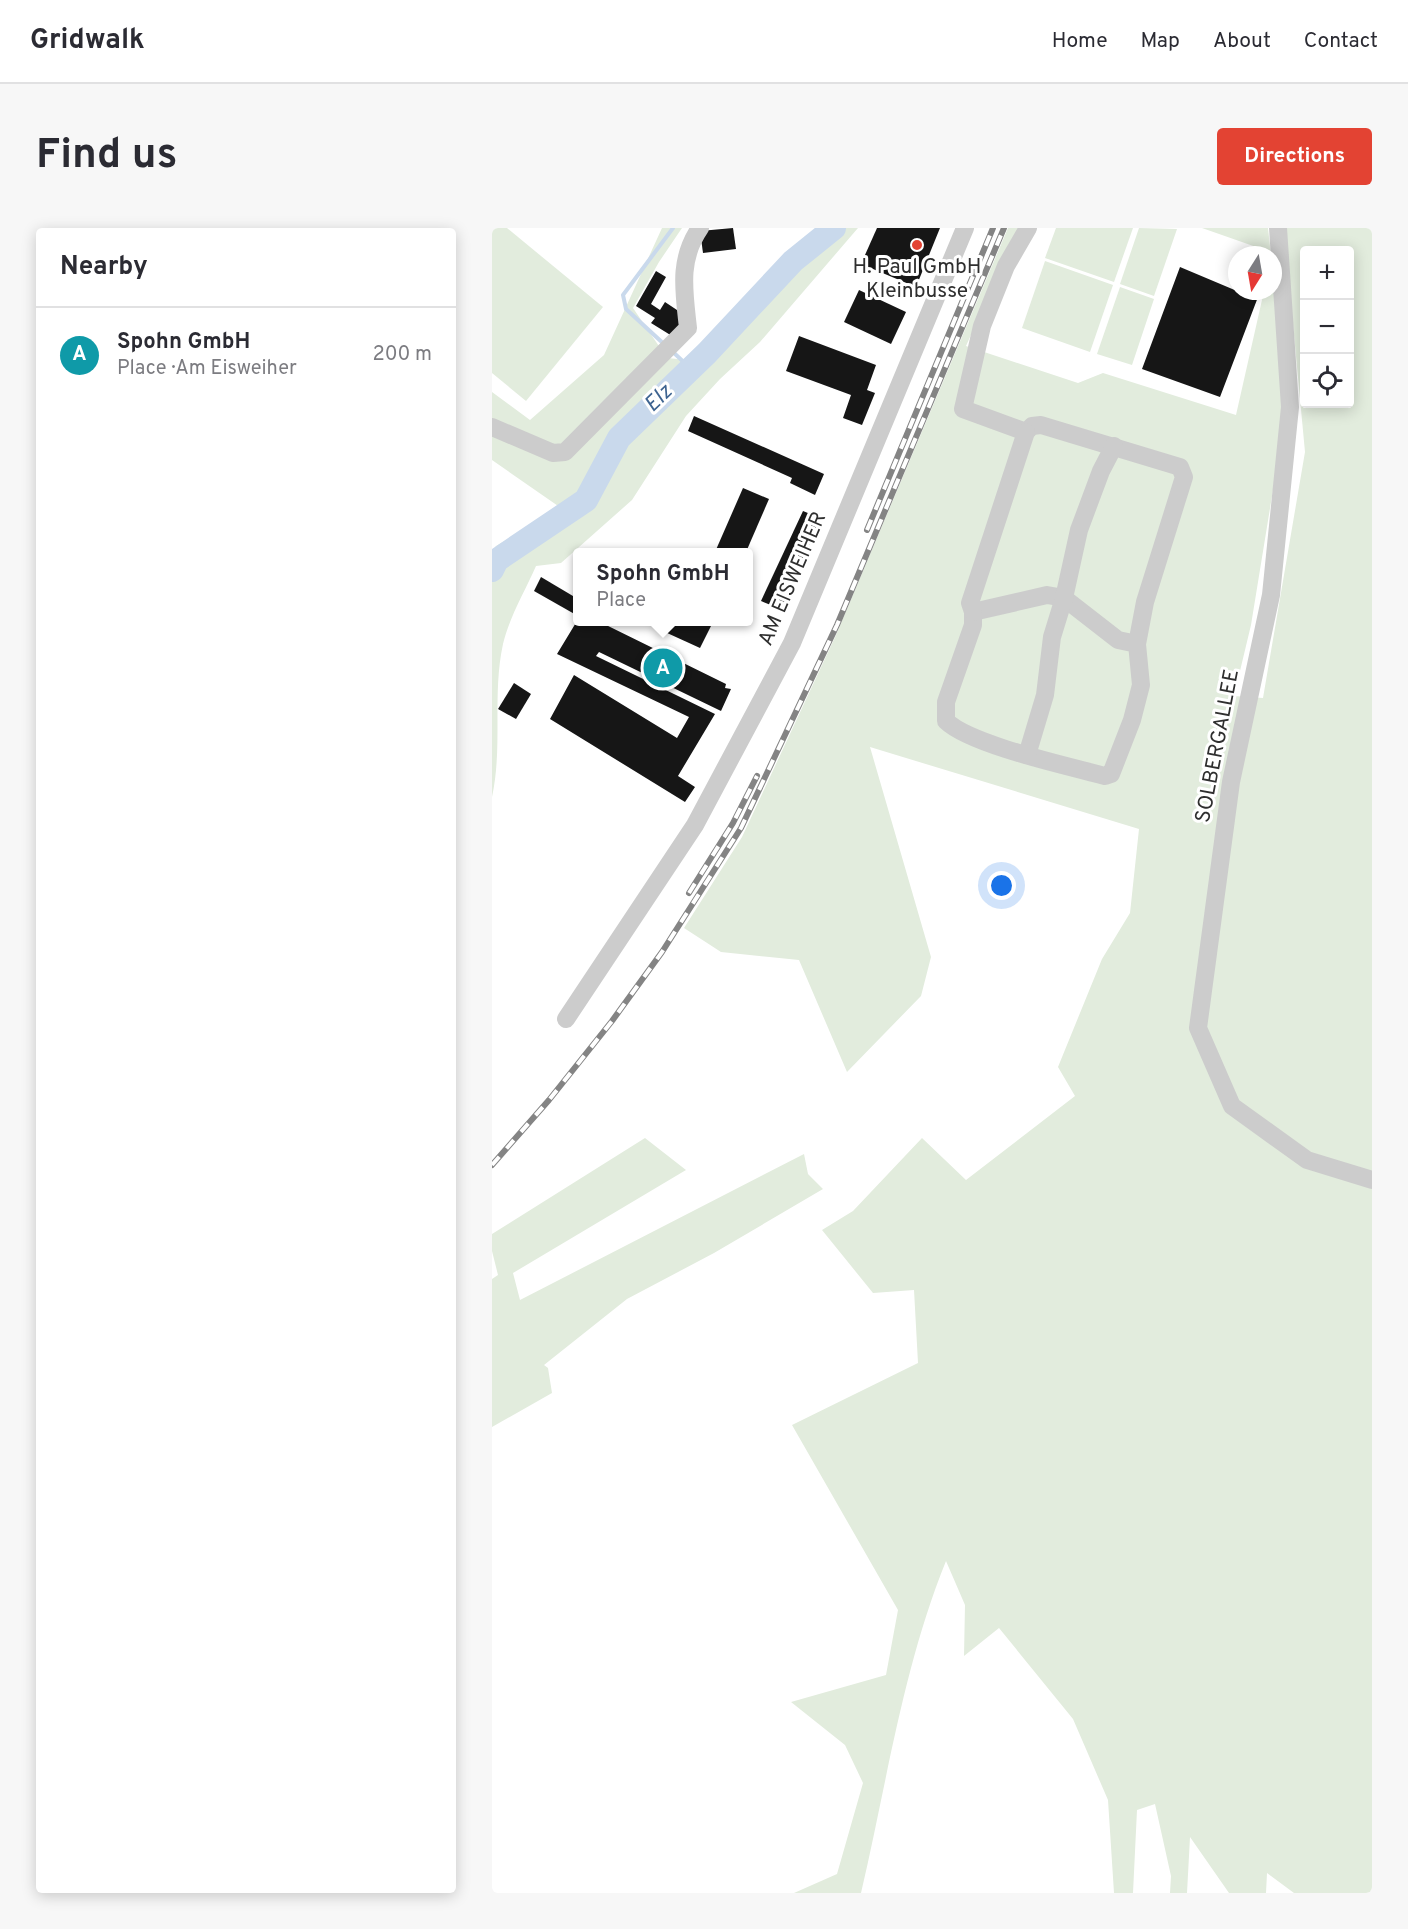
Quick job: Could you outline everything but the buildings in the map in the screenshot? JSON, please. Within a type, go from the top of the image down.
[{"type":"street","points":[[492,426],[553,453],[565,452],[688,328],[683,282],[689,244],[700,228]]},
{"type":"street","name":"AM EISWEIHER","points":[[566,1019],[695,825],[792,643],[965,228]]},
{"type":"street","points":[[1026,432],[963,409],[982,326],[1006,266],[1028,228]]},
{"type":"street","name":"SOLBERGALLEE","points":[[1278,228],[1290,407],[1271,595],[1231,782],[1198,1028],[1232,1106],[1307,1160],[1372,1180]]},
{"type":"street","points":[[1041,425],[1180,467],[1184,477],[1145,602],[1137,644],[1141,685],[1132,720],[1111,774],[1105,776],[1027,755],[956,730],[946,721],[946,702],[973,625],[970,603],[1026,432],[1032,426],[1041,425]]},
{"type":"street","points":[[1027,755],[1045,695],[1052,637],[1064,598],[1079,530],[1101,471],[1114,446]]},
{"type":"street","points":[[973,612],[1047,595],[1064,598],[1118,640],[1137,644]]},
{"type":"green space","points":[[492,228],[507,228],[603,307],[526,401],[492,373]]},
{"type":"green space","points":[[662,228],[682,228],[659,262],[633,308],[667,358],[688,360],[827,228],[858,228],[760,342],[720,379],[686,416],[632,500],[578,548],[573,548],[573,552],[561,563],[536,566],[513,614],[503,644],[498,682],[497,759],[492,797],[492,552],[496,546],[561,508],[492,460],[492,392],[530,420],[604,355]]},
{"type":"green space","points":[[1008,228],[1024,228],[1004,261],[966,346],[1078,383],[1103,373],[1236,415],[1262,300],[1275,300],[1286,410],[1251,625],[1234,696],[1263,698],[1305,452],[1301,408],[1354,408],[1354,246],[1300,246],[1300,399],[1284,228],[1372,228],[1372,1893],[1294,1893],[1267,1873],[1266,1893],[1229,1893],[1190,1837],[1187,1893],[1170,1893],[1171,1876],[1155,1804],[1137,1810],[1133,1893],[1114,1893],[1108,1800],[1073,1719],[999,1628],[964,1656],[965,1605],[946,1561],[931,1601],[907,1683],[861,1893],[794,1893],[837,1874],[863,1783],[845,1745],[791,1702],[886,1675],[898,1610],[792,1425],[918,1363],[914,1290],[873,1293],[822,1230],[853,1211],[922,1138],[966,1180],[1075,1096],[1058,1067],[1102,959],[1130,913],[1139,829],[870,747],[931,957],[921,996],[847,1072],[799,960],[721,952],[684,928],[742,837],[836,635]]},
{"type":"green space","points":[[1056,228],[1133,228],[1114,282],[1045,258]]},
{"type":"green space","points":[[1139,228],[1177,229],[1154,296],[1120,284]]},
{"type":"green space","points":[[1202,228],[1268,228],[1270,246],[1253,246]]},
{"type":"green space","points":[[1045,261],[1113,285],[1090,352],[1022,328]]},
{"type":"green space","points":[[1120,287],[1154,299],[1132,365],[1097,354]]},
{"type":"green space","points":[[645,1138],[686,1170],[513,1273],[520,1300],[804,1154],[808,1174],[823,1189],[714,1253],[627,1299],[544,1365],[548,1368],[552,1393],[492,1427],[492,1279],[498,1275],[492,1251],[492,1234]]},
{"type":"waterway","points":[[665,345],[626,309],[623,295],[673,228]]},
{"type":"waterway","name":"Elz","points":[[492,570],[497,560],[586,500],[619,438],[707,353],[793,261],[834,228]]},
{"type":"waterway","points":[[673,352],[690,368]]},
{"type":"railway","points":[[867,530],[993,228]]},
{"type":"railway","points":[[492,1165],[549,1100],[612,1021],[662,952],[741,828],[837,625],[1004,228]]},
{"type":"railway","points":[[689,893],[733,823],[757,776]]},
{"type":"place","name":"H. Paul GmbH Kleinbusse","points":[[917,245]]},
{"type":"place","name":"Spohn GmbH","points":[[663,668]]}]
